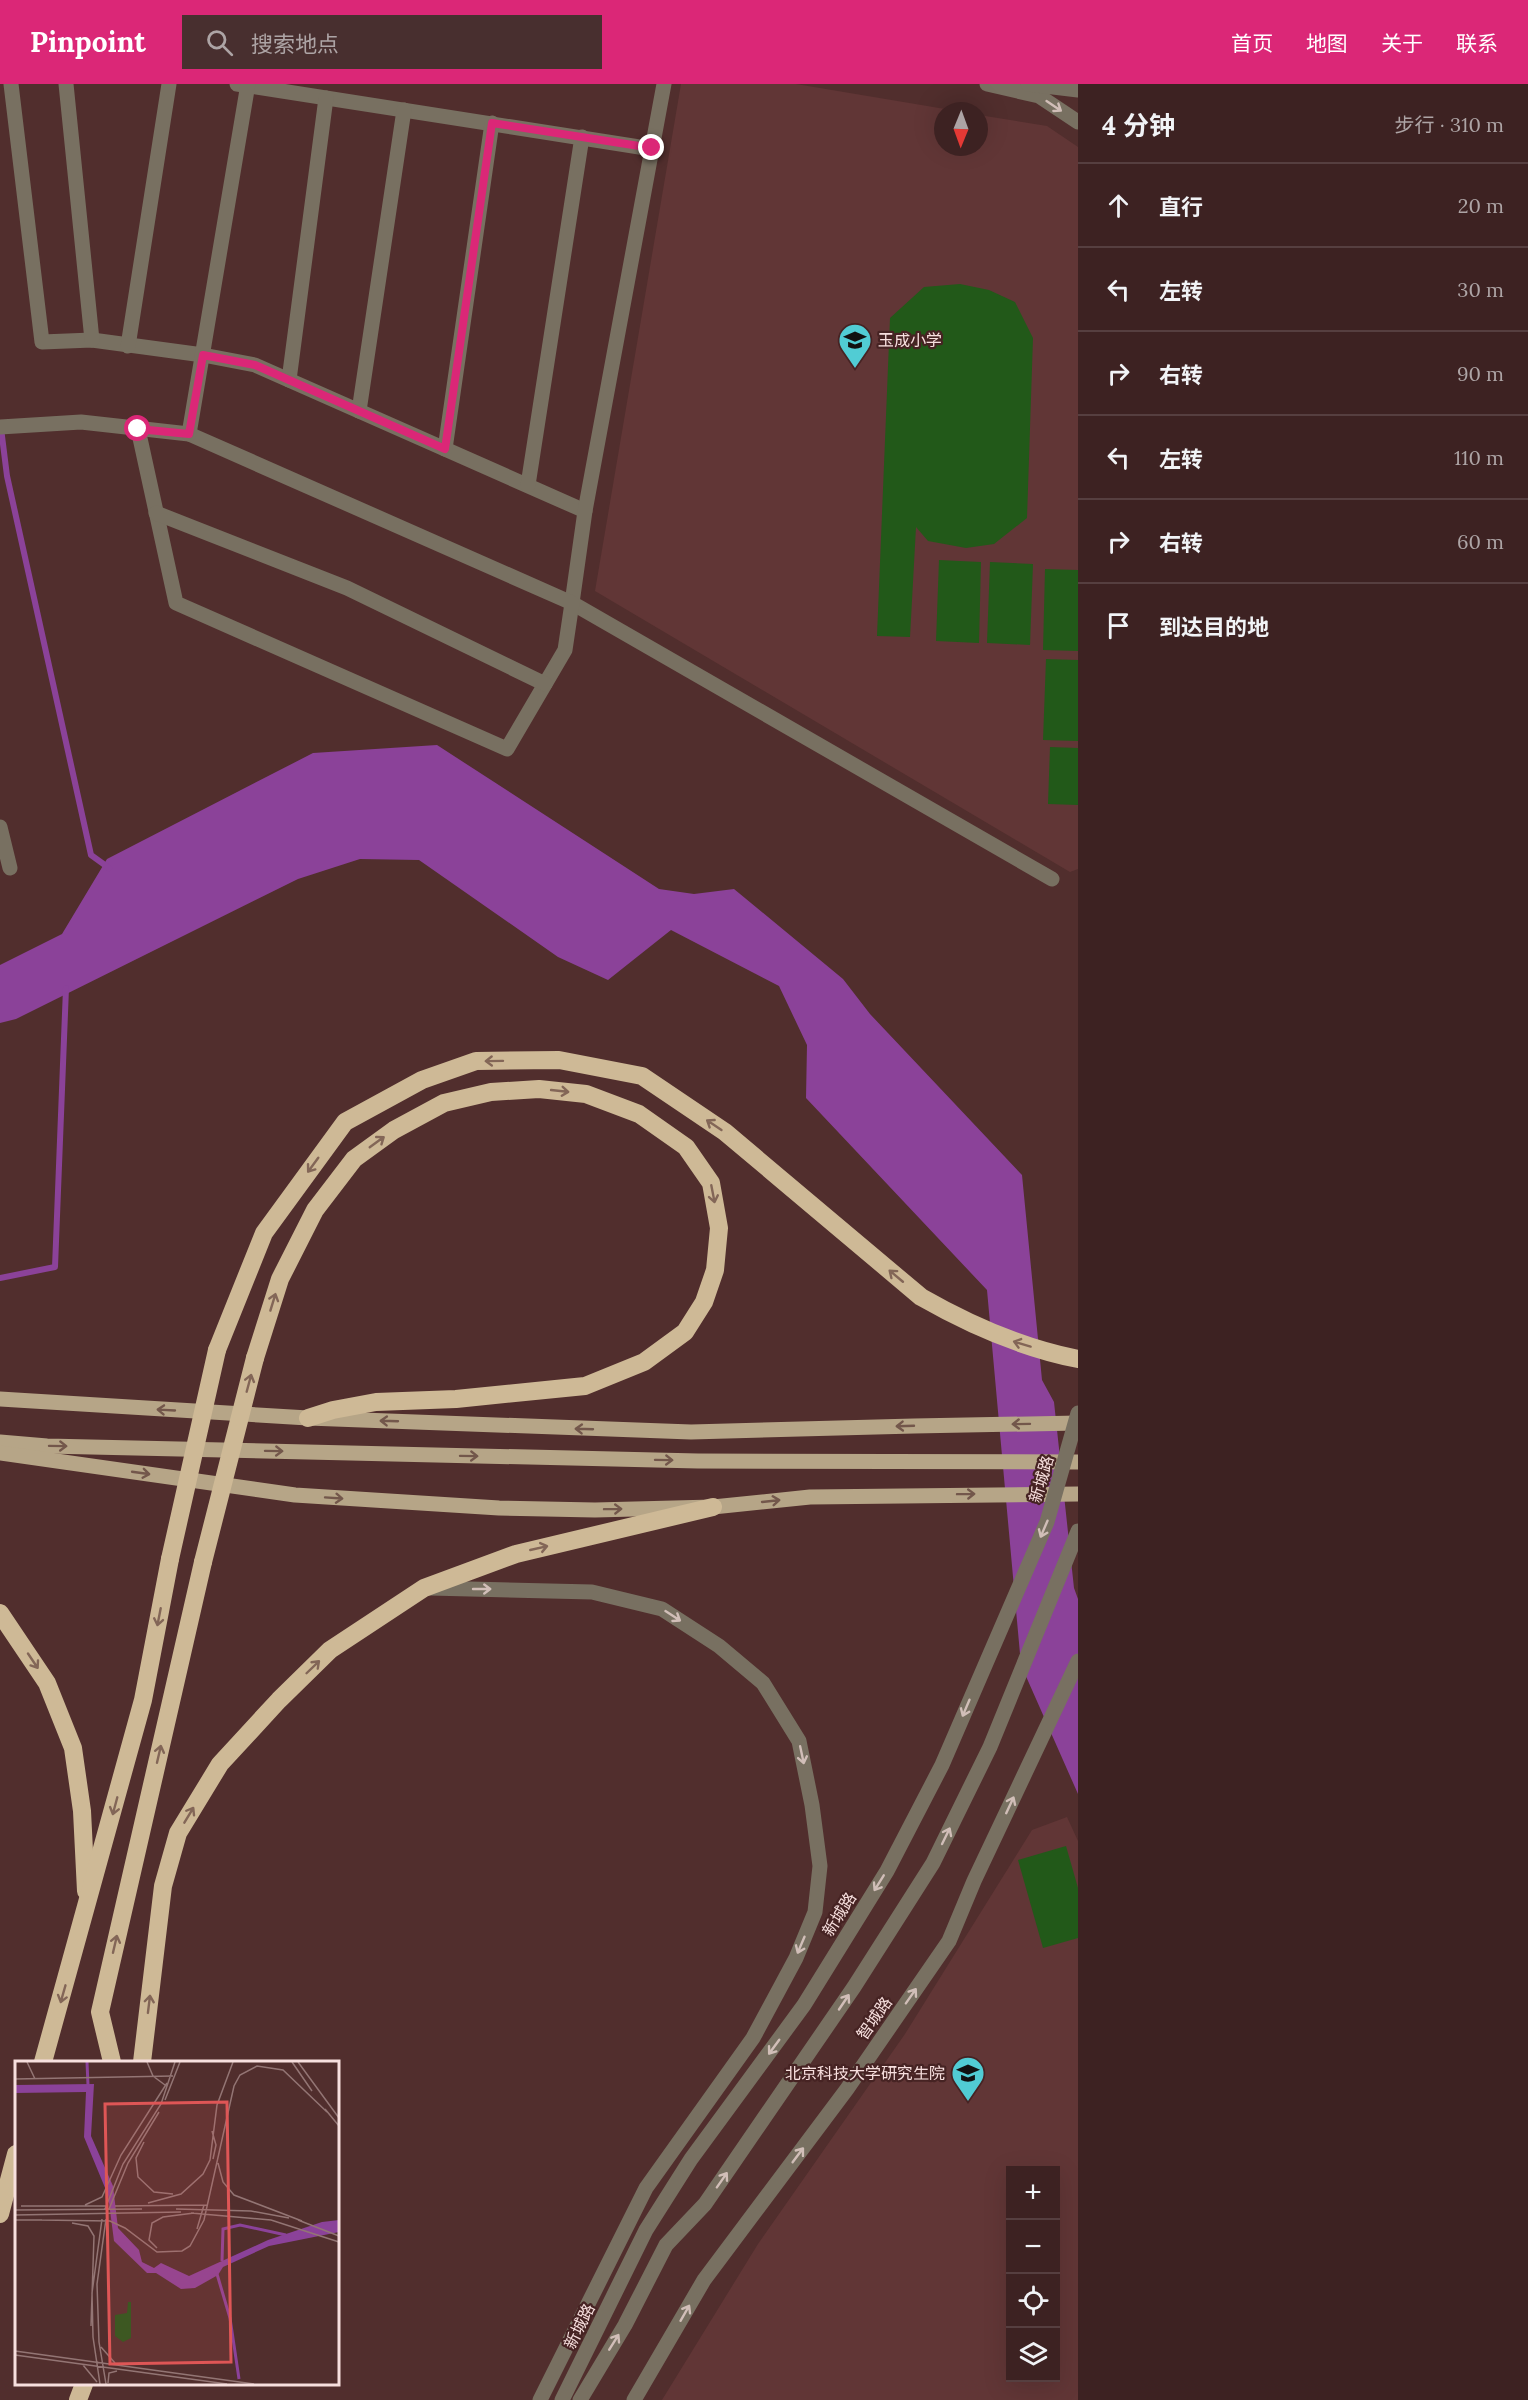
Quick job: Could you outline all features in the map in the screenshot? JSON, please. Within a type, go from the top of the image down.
[{"type":"highway","points":[[43,2061],[87,1911],[143,1700],[170,1559],[217,1350],[264,1233],[345,1122],[422,1080],[476,1061],[559,1060],[642,1076],[725,1132],[921,1297],[1012,1341],[1078,1359]]},
{"type":"highway","points":[[112,2061],[100,2012],[203,1562],[255,1358],[280,1279],[315,1210],[354,1159],[394,1130],[444,1103],[500,1091],[539,1089],[586,1094],[639,1114],[686,1147],[711,1183],[719,1228],[714,1270],[704,1302],[685,1332],[644,1362],[585,1386],[456,1399],[376,1402],[333,1410],[308,1418]]},
{"type":"highway","points":[[142,2061],[163,1886],[178,1833],[220,1764],[279,1700],[330,1650],[424,1588],[516,1554],[713,1507]]},
{"type":"highway","points":[[0,1613],[47,1683],[73,1748],[82,1811],[87,1911]]},
{"type":"highway","points":[[0,2214],[15,2158]]},
{"type":"highway","points":[[78,2400],[84,2385]]},
{"type":"main road","points":[[0,1399],[308,1418],[691,1432],[963,1424],[1078,1424]]},
{"type":"main road","points":[[0,1442],[47,1446],[698,1461],[1078,1462]]},
{"type":"main road","points":[[0,1453],[295,1495],[500,1508],[595,1510],[713,1507],[810,1497],[1078,1494]]},
{"type":"street","points":[[11,84],[42,342],[92,340],[203,355],[255,365],[585,511]]},
{"type":"street","points":[[66,84],[92,340]]},
{"type":"street","points":[[128,346],[169,84]]},
{"type":"street","points":[[189,434],[244,84],[652,148]]},
{"type":"street","points":[[138,429],[176,603],[507,749],[565,650],[585,511],[664,84]]},
{"type":"street","points":[[987,84],[1039,96],[1078,122]]},
{"type":"street","points":[[1028,84],[1078,90]]},
{"type":"street","points":[[289,380],[326,98]]},
{"type":"street","points":[[359,411],[404,110]]},
{"type":"street","points":[[445,449],[492,123]]},
{"type":"street","points":[[528,485],[582,137]]},
{"type":"street","points":[[0,428],[81,423],[189,434],[572,603],[1052,879]]},
{"type":"street","points":[[156,513],[347,588],[545,684]]},
{"type":"street","points":[[0,826],[3,871]]},
{"type":"street","name":"新城路","points":[[562,2400],[646,2230],[691,2159],[804,2005],[886,1870],[942,1765],[1047,1522],[1078,1413]]},
{"type":"street","points":[[582,2396],[625,2325],[666,2245],[705,2204],[854,1987],[933,1863],[990,1747],[1078,1531]]},
{"type":"street","points":[[424,1588],[592,1592],[662,1610],[719,1646],[763,1683],[799,1741],[812,1805],[820,1866],[815,1912],[796,1958],[753,2038],[646,2187],[540,2400]]},
{"type":"street","name":"智城路","points":[[634,2400],[704,2280],[847,2089],[949,1941],[974,1881],[1078,1660]]},
{"type":"shaded area","name":"玉成小学","points":[[681,84],[796,84],[934,107],[934,156],[988,156],[988,116],[1047,126],[1078,147],[1078,869],[1070,872],[595,591]]},
{"type":"shaded area","points":[[437,745],[659,889],[694,894],[734,889],[843,979],[870,1014],[1022,1175],[1042,1380],[1054,1402],[1074,1588],[1078,1599],[1078,1794],[1021,1665],[987,1290],[806,1098],[807,1045],[779,986],[671,930],[608,980],[558,957],[419,860],[360,859],[298,879],[16,1019],[0,1023],[0,965],[62,934],[107,859],[313,753]]},
{"type":"shaded area","name":"北京科技大学研究生院","points":[[1067,1817],[1078,1841],[1078,2400],[662,2400],[758,2244],[905,2034],[1032,1830]]},
{"type":"green space","points":[[960,284],[989,290],[1015,302],[1033,338],[1027,518],[994,544],[966,548],[928,541],[916,527],[910,637],[877,636],[890,318],[924,287]]},
{"type":"green space","points":[[939,560],[981,562],[979,643],[936,641]]},
{"type":"green space","points":[[990,562],[1033,564],[1030,645],[987,643]]},
{"type":"green space","points":[[1045,569],[1078,570],[1078,651],[1043,650]]},
{"type":"green space","points":[[1046,659],[1078,660],[1078,741],[1043,740]]},
{"type":"green space","points":[[1050,747],[1078,748],[1078,805],[1048,804]]},
{"type":"green space","points":[[1066,1846],[1078,1888],[1078,1938],[1043,1948],[1018,1860]]},
{"type":"waterway","points":[[1,428],[7,476],[91,855],[109,868]]},
{"type":"waterway","points":[[0,1278],[55,1267],[66,988]]},
{"type":"place","name":"玉成小学","points":[[855,369]]},
{"type":"place","name":"北京科技大学研究生院","points":[[968,2102]]},
{"type":"route","points":[[138,429],[189,434],[203,355],[255,365],[445,449],[492,123],[652,148]]}]
